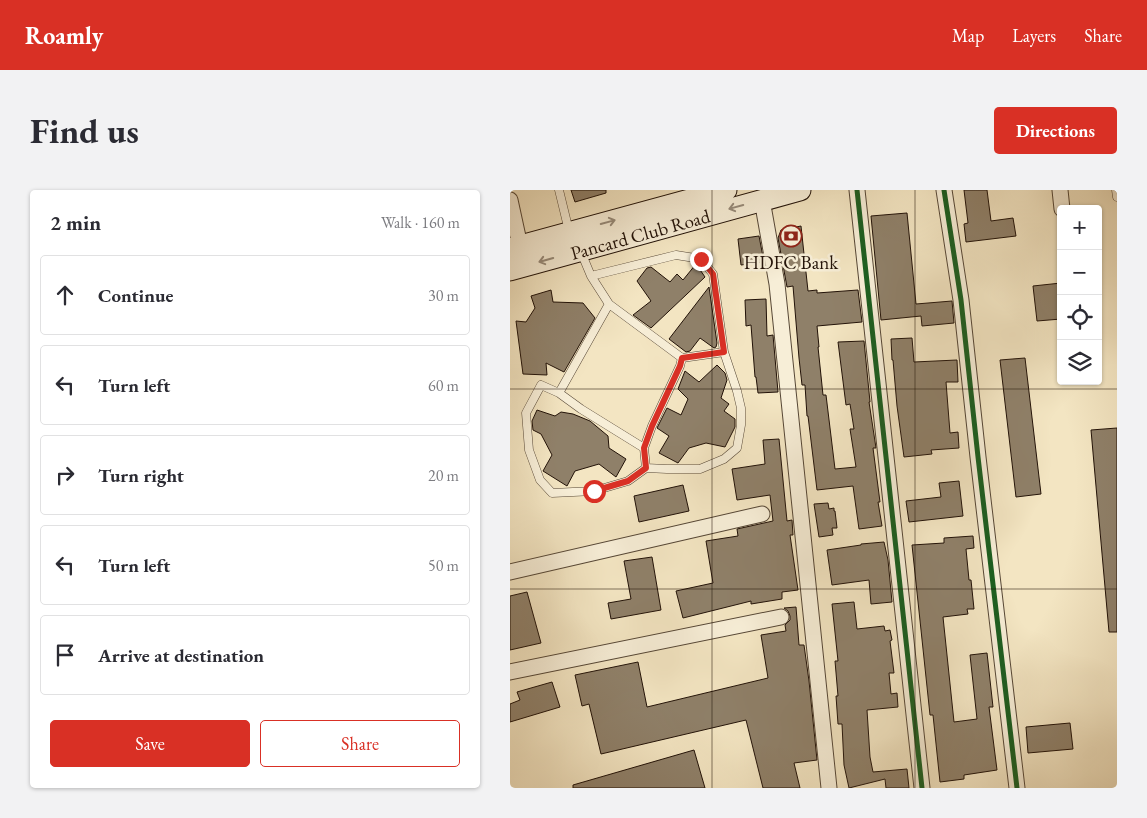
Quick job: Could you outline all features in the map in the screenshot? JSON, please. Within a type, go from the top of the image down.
[{"type":"main road","name":"Pancard Club Road","points":[[510,270],[575,241],[726,190]]},
{"type":"main road","name":"Pancard Club Road","points":[[515,248],[575,241],[800,190]]},
{"type":"street","points":[[857,190],[922,788]]},
{"type":"street","points":[[944,190],[961,300],[1017,788]]},
{"type":"street","points":[[1060,190],[1062,205]]},
{"type":"street","points":[[510,200],[515,248]]},
{"type":"street","points":[[762,200],[777,284],[829,788]]},
{"type":"street","points":[[510,572],[762,514]]},
{"type":"street","points":[[510,672],[781,617]]},
{"type":"lane","points":[[559,190],[575,241],[591,276],[609,304],[682,358],[724,352]]},
{"type":"lane","points":[[1116,190],[1117,197]]},
{"type":"lane","points":[[591,276],[676,255],[701,259],[713,274],[724,352],[741,408],[738,448],[724,459],[700,469],[667,470],[646,468],[628,481],[594,491],[552,493],[540,480],[530,450],[526,413],[541,385],[559,393],[644,448]]},
{"type":"lane","points":[[559,393],[609,304]]},
{"type":"lane","points":[[646,468],[644,448],[682,358]]},
{"type":"building","points":[[571,190],[606,190],[606,193],[575,202]]},
{"type":"building","points":[[964,190],[987,190],[991,221],[1013,218],[1016,236],[966,242],[964,224],[968,223]]},
{"type":"building","points":[[907,213],[916,304],[952,301],[954,323],[922,326],[921,316],[881,320],[871,216]]},
{"type":"building","points":[[801,226],[808,291],[817,290],[817,293],[858,290],[862,322],[817,326],[818,347],[823,395],[826,395],[835,469],[856,467],[850,429],[854,429],[850,404],[846,405],[838,342],[864,341],[869,402],[876,448],[873,448],[880,502],[878,502],[882,526],[859,529],[853,486],[817,490],[807,416],[805,385],[802,385],[793,286],[787,287],[778,238],[781,230]]},
{"type":"building","points":[[759,236],[764,262],[741,265],[738,239]]},
{"type":"building","points":[[696,264],[705,277],[651,328],[633,315],[651,301],[637,281],[647,268],[651,267],[670,282],[677,274],[683,280]]},
{"type":"building","points":[[1057,283],[1057,319],[1037,321],[1033,286]]},
{"type":"building","points":[[709,287],[716,347],[714,348],[700,338],[690,351],[686,352],[669,339]]},
{"type":"building","points":[[551,290],[553,302],[583,303],[595,318],[564,372],[546,363],[547,375],[523,374],[516,321],[526,322],[535,308],[531,296]]},
{"type":"building","points":[[766,299],[767,336],[773,335],[778,392],[758,393],[751,325],[746,326],[745,300]]},
{"type":"building","points":[[912,338],[914,362],[957,360],[958,382],[946,382],[950,433],[958,432],[959,448],[931,450],[932,454],[904,457],[891,339]]},
{"type":"building","points":[[1025,358],[1041,494],[1016,497],[1000,360]]},
{"type":"building","points":[[717,365],[725,373],[727,380],[721,398],[729,404],[724,411],[735,419],[735,427],[725,447],[706,443],[689,448],[678,463],[659,453],[669,436],[657,428],[667,408],[681,415],[688,399],[678,389],[685,371],[699,382]]},
{"type":"building","points":[[537,410],[555,416],[561,412],[573,414],[590,421],[608,436],[609,448],[626,459],[616,477],[599,464],[575,471],[567,486],[543,471],[552,455],[541,434],[533,430],[532,421]]},
{"type":"building","points":[[1117,428],[1117,632],[1109,632],[1091,430]]},
{"type":"building","points":[[779,439],[787,521],[792,520],[793,535],[790,535],[798,590],[782,592],[782,599],[751,604],[751,601],[683,618],[676,591],[713,583],[706,541],[738,536],[737,529],[773,521],[770,495],[737,500],[732,469],[765,464],[763,440]]},
{"type":"building","points":[[959,481],[963,516],[909,522],[906,501],[941,497],[939,483]]},
{"type":"building","points":[[683,485],[689,511],[639,522],[634,496]]},
{"type":"building","points":[[828,503],[829,509],[834,508],[837,528],[832,528],[833,535],[819,537],[814,504]]},
{"type":"building","points":[[973,536],[974,548],[966,549],[974,609],[967,609],[968,614],[943,617],[954,722],[977,719],[970,655],[987,653],[993,707],[989,707],[997,770],[964,775],[964,779],[940,782],[933,715],[930,715],[912,545],[944,543],[944,538]]},
{"type":"building","points":[[884,542],[888,560],[892,602],[871,604],[869,580],[832,585],[827,550]]},
{"type":"building","points":[[652,557],[661,610],[611,619],[608,603],[631,599],[624,561]]},
{"type":"building","points":[[527,592],[541,643],[510,650],[510,596]]},
{"type":"building","points":[[854,602],[857,629],[884,626],[885,631],[890,630],[892,640],[890,641],[894,673],[889,673],[891,694],[897,693],[898,707],[867,710],[870,757],[873,772],[907,769],[909,788],[886,788],[885,779],[849,788],[844,765],[842,724],[838,724],[835,661],[838,661],[832,604]]},
{"type":"building","points":[[796,607],[799,645],[804,645],[809,681],[817,760],[794,763],[800,788],[763,788],[746,720],[601,754],[589,704],[582,706],[575,675],[638,662],[647,707],[768,678],[761,635],[786,631],[785,625],[790,620],[790,616],[784,608]]},
{"type":"building","points":[[552,682],[560,707],[510,722],[510,704],[520,700],[517,692]]},
{"type":"building","points":[[1070,723],[1073,749],[1028,753],[1026,727]]},
{"type":"building","points":[[694,750],[705,788],[573,788],[573,785]]},
{"type":"cycle path","points":[[857,190],[922,788]]},
{"type":"cycle path","points":[[944,190],[961,300],[1017,788]]},
{"type":"place","name":"HDFC Bank","points":[[791,236]]},
{"type":"route","points":[[594,491],[628,481],[646,468],[644,448],[682,358],[724,352],[715,280],[713,274],[701,259]]}]
